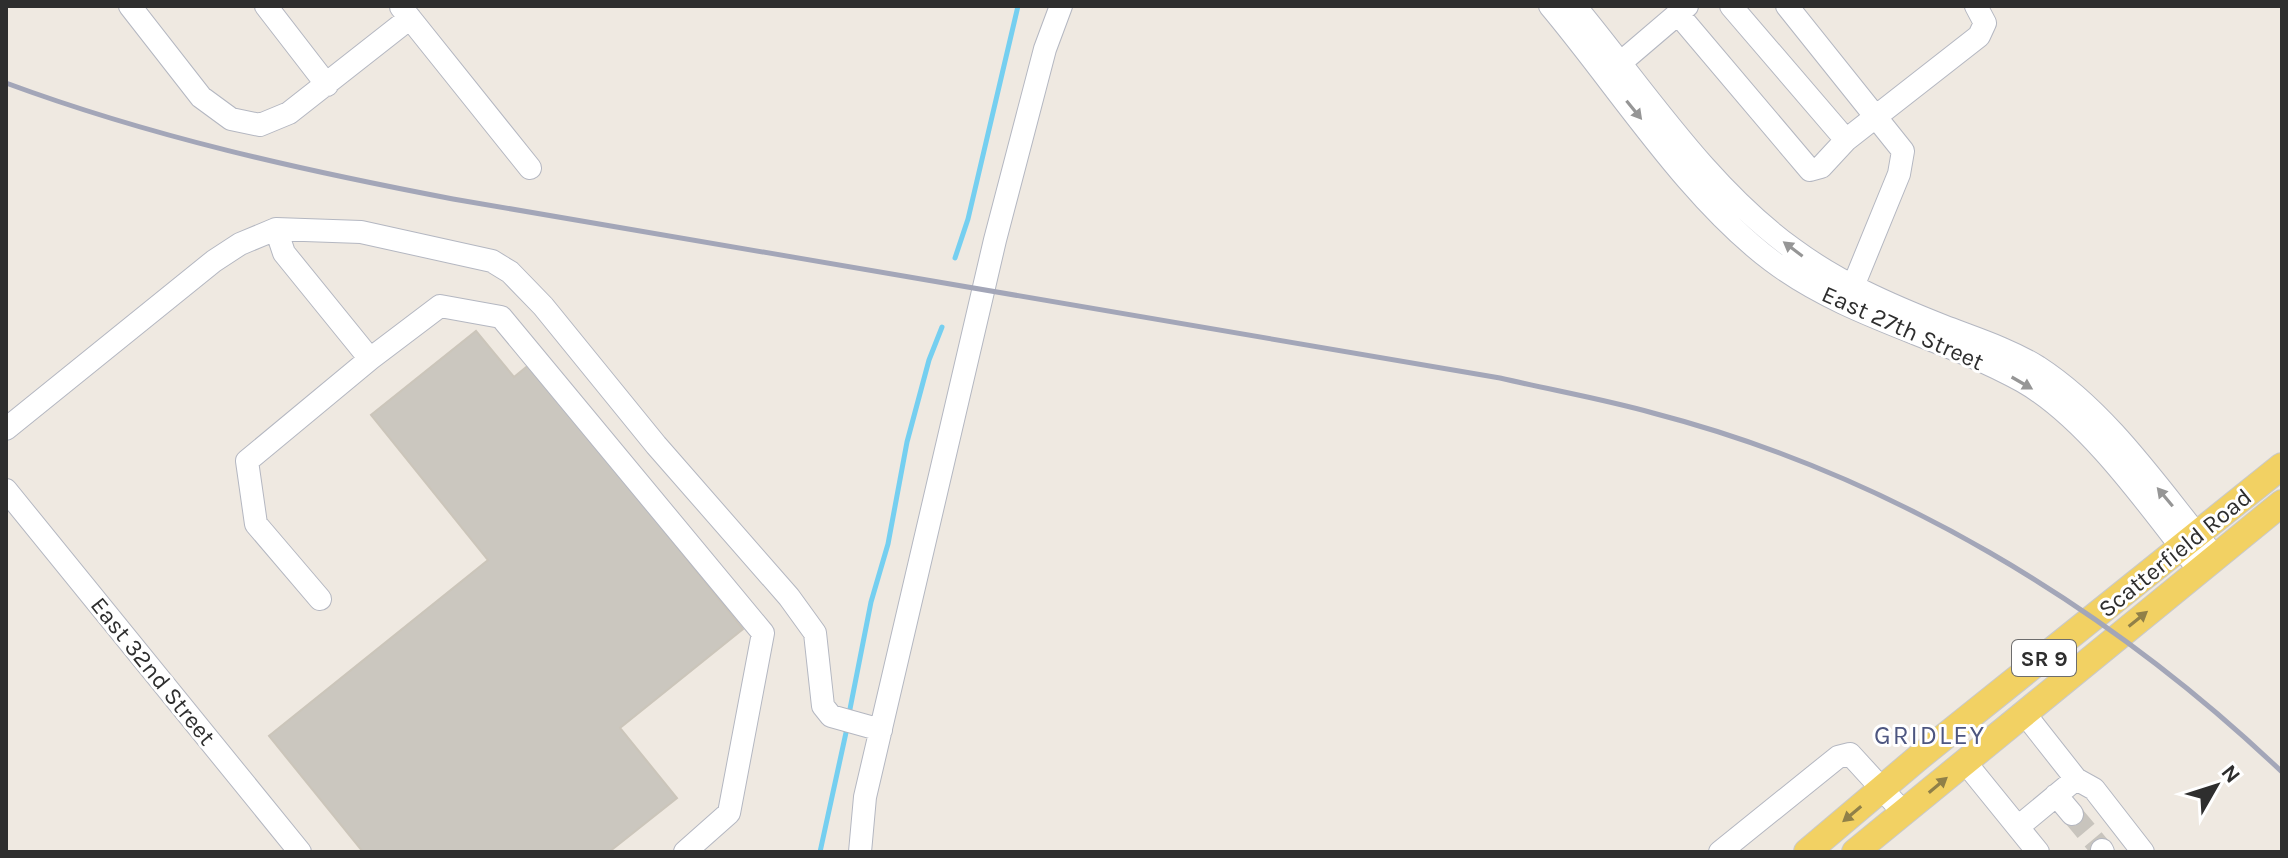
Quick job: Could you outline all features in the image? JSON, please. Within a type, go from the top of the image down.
[{"type":"main road","name":"Scatterfield Road","points":[[1807,852],[1883,787],[2282,466]]},
{"type":"main road","name":"Scatterfield Road","points":[[1855,852],[2282,503]]},
{"type":"street","points":[[130,6],[201,97],[223,114],[245,124],[260,125],[279,119],[327,85],[405,12],[530,168]]},
{"type":"street","points":[[266,6],[327,85]]},
{"type":"street","points":[[860,852],[865,797],[995,240],[1045,49],[1061,6]]},
{"type":"street","name":"East 27th Street","points":[[1550,6],[1614,68]]},
{"type":"street","name":"East 27th Street","points":[[1575,6],[1706,200],[1741,236],[1796,278],[2035,366],[2069,390],[2102,422],[2207,564]]},
{"type":"street","points":[[1731,6],[1846,140]]},
{"type":"street","points":[[1787,6],[1903,151],[1899,174],[1849,298]]},
{"type":"street","points":[[1614,68],[1682,10],[1810,170],[1821,167],[1846,140],[1878,119],[1979,36],[1985,23],[1976,6]]},
{"type":"street","points":[[6,429],[214,261],[240,244],[276,229],[361,232],[492,261],[510,272],[543,306],[656,445],[789,597],[815,633],[823,706],[831,716],[881,730]]},
{"type":"street","points":[[276,229],[284,253],[370,359]]},
{"type":"street","points":[[320,599],[256,524],[247,461],[370,359],[440,306],[501,317],[763,633],[729,813],[685,852]]},
{"type":"street","name":"East 32nd Street","points":[[6,490],[300,852]]},
{"type":"street","points":[[2024,713],[2076,779],[2094,789],[2143,852]]},
{"type":"street","points":[[1720,852],[1838,757],[1850,754],[1904,813]]},
{"type":"street","points":[[1965,762],[2038,852]]},
{"type":"street","points":[[2018,827],[2076,779]]},
{"type":"street","points":[[2056,795],[2072,814]]},
{"type":"building","points":[[476,331],[514,377],[530,364],[743,629],[620,728],[677,798],[609,852],[363,852],[269,736],[488,560],[371,415]]},
{"type":"waterway","points":[[955,258],[968,219],[1018,6]]},
{"type":"waterway","points":[[849,714],[871,602],[888,544],[907,442],[929,360],[942,327]]},
{"type":"waterway","points":[[820,852],[847,728]]},
{"type":"tunnel","points":[[2072,814],[2102,850]]},
{"type":"railway","points":[[6,83],[172,136],[396,188],[1500,378],[1634,408],[1740,439],[1826,471],[1909,509],[1990,553],[2068,601],[2143,654],[2214,711],[2282,772]]},
{"type":"district","name":"GRIDLEY","points":[[1930,735]]}]
